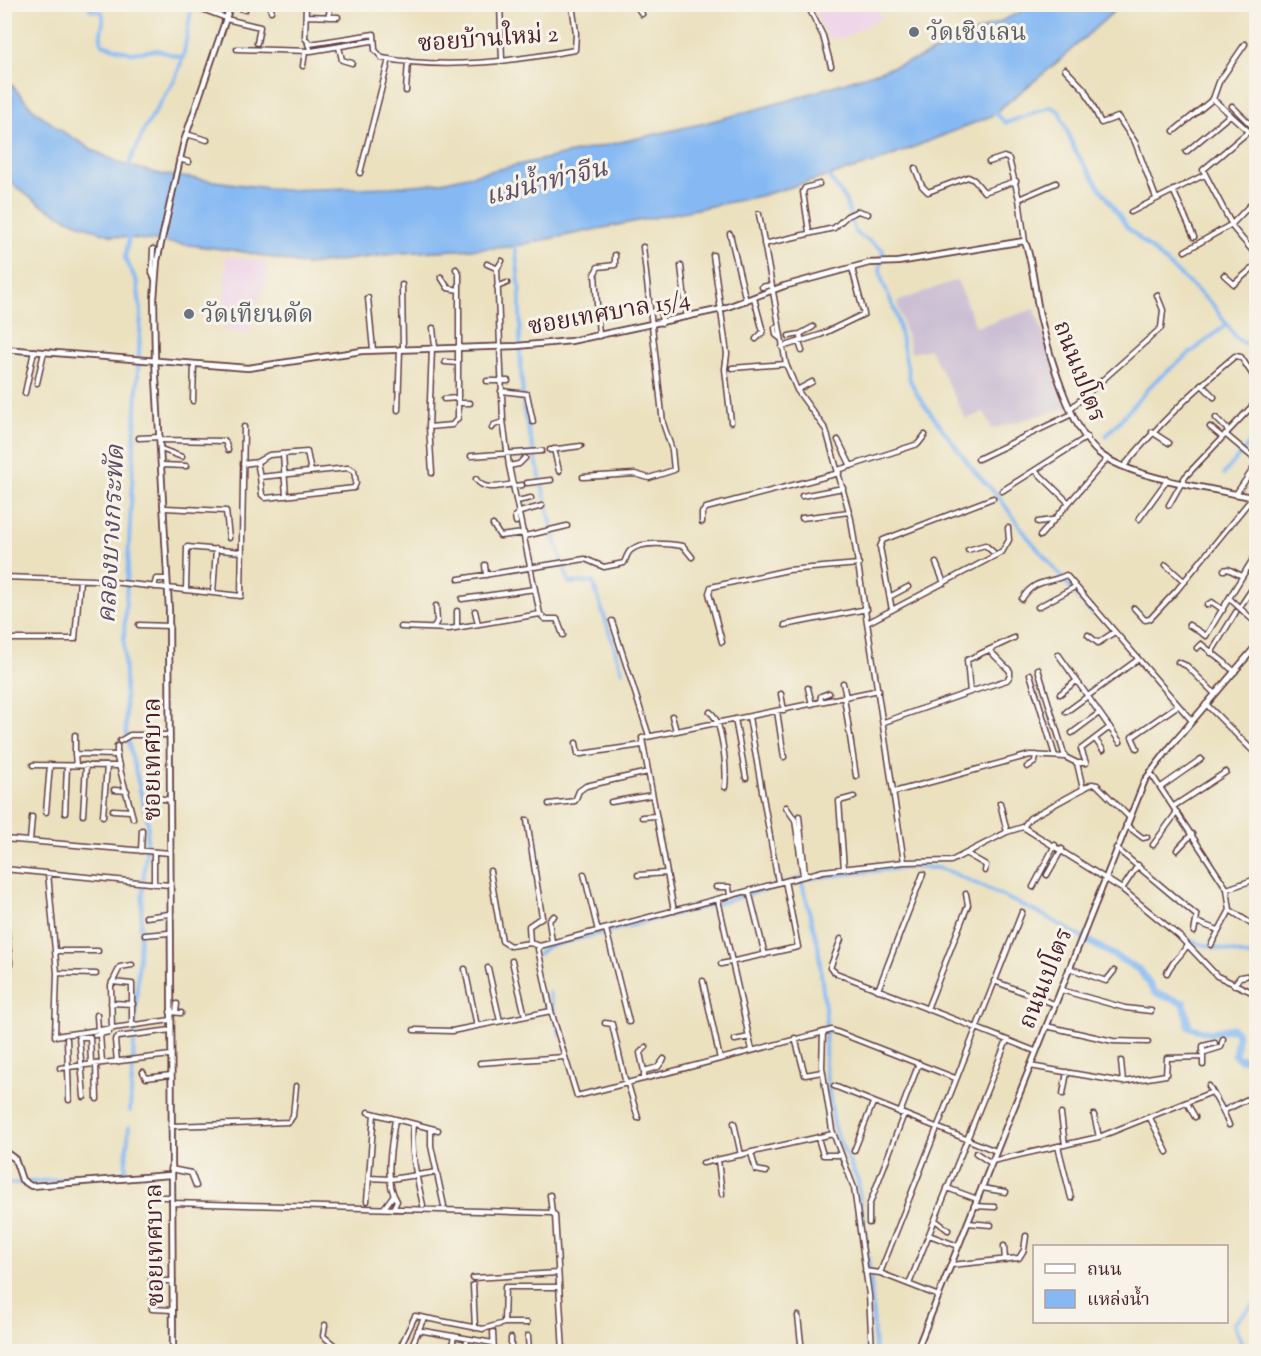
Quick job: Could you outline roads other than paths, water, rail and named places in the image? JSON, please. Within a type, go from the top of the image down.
[{"type":"street","points":[[271,10],[272,4]]},
{"type":"street","points":[[303,66],[308,52],[308,43],[305,38],[306,4]]},
{"type":"street","points":[[329,17],[330,4]]},
{"type":"street","points":[[500,4],[502,60]]},
{"type":"street","name":"ซอยบ้านใหม่ 2","points":[[308,43],[340,41],[374,34],[378,55],[389,59],[453,62],[502,60],[576,49],[572,4]]},
{"type":"street","points":[[635,4],[642,14]]},
{"type":"street","points":[[807,4],[824,36],[831,66]]},
{"type":"street","points":[[231,5],[244,9]]},
{"type":"street","name":"ซอยเทศบาล","points":[[173,1352],[170,1172],[171,1020],[176,1012],[169,933],[170,626],[155,359],[155,280],[179,159],[231,5]]},
{"type":"street","points":[[202,9],[226,19],[260,27],[257,43]]},
{"type":"street","points":[[306,16],[338,17]]},
{"type":"street","points":[[237,49],[308,52],[371,41]]},
{"type":"street","points":[[1174,131],[1213,99],[1219,82],[1245,44]]},
{"type":"street","points":[[339,47],[342,60],[352,63]]},
{"type":"street","points":[[360,172],[389,59]]},
{"type":"street","points":[[406,92],[408,61]]},
{"type":"street","points":[[1065,69],[1085,90],[1101,123],[1118,117],[1135,142],[1156,198]]},
{"type":"street","points":[[1213,99],[1257,138]]},
{"type":"street","points":[[1232,106],[1257,130]]},
{"type":"street","points":[[1186,152],[1230,115]]},
{"type":"street","points":[[1249,131],[1204,168],[1204,175],[1232,224],[1257,255]]},
{"type":"street","points":[[186,134],[207,140]]},
{"type":"street","points":[[989,162],[1007,157],[1016,181],[1025,242]]},
{"type":"street","points":[[179,159],[189,162]]},
{"type":"street","points":[[915,168],[922,186],[928,192],[968,177],[974,180],[984,192],[1016,181]]},
{"type":"street","points":[[1131,212],[1204,175]]},
{"type":"street","points":[[1019,199],[1056,183]]},
{"type":"street","points":[[809,232],[803,192],[805,188],[819,184]]},
{"type":"street","points":[[1173,190],[1194,237]]},
{"type":"street","points":[[1185,251],[1232,224],[1257,199]]},
{"type":"street","points":[[764,244],[834,228],[847,216],[858,211],[868,214]]},
{"type":"street","points":[[759,214],[786,364],[797,390],[826,429],[849,512],[867,609],[904,862]]},
{"type":"street","points":[[730,234],[746,301]]},
{"type":"street","name":"ซอยเทศบาล 15/4","points":[[4,349],[256,367],[373,350],[518,346],[599,337],[722,309],[754,298],[771,288],[852,268],[1025,242]]},
{"type":"street","name":"ถนนเปโตร","points":[[1025,242],[1042,327],[1071,411],[1096,451],[1107,459],[1124,466],[1168,479],[1255,497]]},
{"type":"street","points":[[583,477],[635,474],[649,478],[674,470],[674,461],[663,423],[642,247]]},
{"type":"street","points":[[153,249],[152,273],[155,280]]},
{"type":"street","points":[[599,337],[595,273],[598,267],[612,267],[615,255]]},
{"type":"street","points":[[713,255],[722,309],[730,422]]},
{"type":"street","points":[[502,261],[497,269],[497,287],[500,381],[507,454],[540,615],[545,619],[557,619],[563,635]]},
{"type":"street","points":[[487,264],[497,269]]},
{"type":"street","points":[[1224,275],[1234,284],[1257,265]]},
{"type":"street","points":[[681,266],[687,317]]},
{"type":"street","points":[[782,347],[801,342],[864,314],[852,268]]},
{"type":"street","points":[[429,427],[448,426],[457,422],[459,274],[456,269]]},
{"type":"street","points":[[441,277],[448,288],[459,290]]},
{"type":"street","points":[[497,287],[507,284]]},
{"type":"street","points":[[398,410],[402,285]]},
{"type":"street","points":[[762,287],[771,288]]},
{"type":"street","points":[[978,459],[1071,411],[1161,328],[1163,310],[1157,295]]},
{"type":"street","points":[[368,298],[373,350]]},
{"type":"street","points":[[754,298],[763,332],[756,339]]},
{"type":"street","points":[[662,323],[661,314],[667,306]]},
{"type":"street","points":[[789,336],[800,334],[813,327]]},
{"type":"street","points":[[432,473],[429,427],[433,328]]},
{"type":"street","points":[[774,328],[776,335],[780,338]]},
{"type":"street","points":[[800,334],[802,351]]},
{"type":"street","points":[[25,393],[34,351]]},
{"type":"street","points":[[37,383],[44,352]]},
{"type":"street","points":[[1124,466],[1152,432],[1201,384],[1238,355],[1254,377]]},
{"type":"street","points":[[445,362],[458,363]]},
{"type":"street","points":[[193,401],[194,363]]},
{"type":"street","points":[[732,368],[786,364]]},
{"type":"street","points":[[486,381],[508,381]]},
{"type":"street","points":[[797,390],[812,382]]},
{"type":"street","points":[[1201,384],[1214,397]]},
{"type":"street","points":[[501,392],[523,392],[530,400],[533,422]]},
{"type":"street","points":[[444,399],[470,403]]},
{"type":"street","points":[[1169,505],[1182,482],[1257,402]]},
{"type":"street","points":[[1216,418],[1225,434]]},
{"type":"street","points":[[492,428],[503,422]]},
{"type":"street","points":[[1210,426],[1225,434],[1257,460]]},
{"type":"street","points":[[4,577],[80,580],[241,596],[244,427]]},
{"type":"street","points":[[1152,432],[1169,443]]},
{"type":"street","points":[[702,522],[702,513],[706,508],[839,472],[850,466],[918,444],[925,435]]},
{"type":"street","points":[[1002,491],[1087,437]]},
{"type":"street","points":[[140,438],[225,441],[228,450]]},
{"type":"street","points":[[837,440],[850,466]]},
{"type":"street","points":[[559,471],[552,449],[581,446]]},
{"type":"street","points":[[161,449],[183,457]]},
{"type":"street","points":[[471,456],[538,451]]},
{"type":"street","points":[[243,464],[257,462],[263,457],[308,452],[311,472]]},
{"type":"street","points":[[283,454],[286,496]]},
{"type":"street","points":[[509,466],[519,464],[525,458]]},
{"type":"street","points":[[1040,537],[1107,459]]},
{"type":"street","points":[[257,462],[260,477],[264,497],[354,488],[356,483],[354,471],[350,468],[260,477]]},
{"type":"street","points":[[162,465],[186,466]]},
{"type":"street","points":[[1236,494],[1257,465]]},
{"type":"street","points":[[1035,471],[1068,502]]},
{"type":"street","points":[[476,479],[480,485],[489,487],[546,480]]},
{"type":"street","points":[[1139,519],[1168,479]]},
{"type":"street","points":[[802,496],[843,488]]},
{"type":"street","points":[[1134,608],[1145,620],[1150,620],[1185,582],[1255,497]]},
{"type":"street","points":[[517,501],[531,498]]},
{"type":"street","points":[[892,610],[880,547],[883,540],[993,498]]},
{"type":"street","points":[[516,522],[515,516],[520,512],[542,506]]},
{"type":"street","points":[[165,508],[226,511],[229,538]]},
{"type":"street","points":[[802,518],[849,512]]},
{"type":"street","points":[[1038,522],[1053,520]]},
{"type":"street","points":[[493,525],[500,536],[567,526]]},
{"type":"street","points":[[868,622],[994,554],[1002,552],[1010,540],[1008,528]]},
{"type":"street","points":[[459,579],[585,559],[604,567],[616,566],[624,563],[627,554],[634,548],[661,544],[683,546],[692,556]]},
{"type":"street","points":[[968,550],[985,545],[994,554]]},
{"type":"street","points":[[186,590],[186,548],[242,552]]},
{"type":"street","points":[[213,593],[216,549]]},
{"type":"street","points":[[1189,625],[1206,636],[1257,554]]},
{"type":"street","points":[[936,563],[944,583]]},
{"type":"street","points":[[722,642],[709,593],[711,587],[788,570],[859,564]]},
{"type":"street","points":[[485,565],[486,575]]},
{"type":"street","points":[[1166,565],[1185,582]]},
{"type":"street","points":[[1224,570],[1228,568],[1242,576]]},
{"type":"street","points":[[1022,599],[1030,589],[1048,579],[1066,575],[1072,588],[1192,721]]},
{"type":"street","points":[[154,587],[156,579],[169,579]]},
{"type":"street","points":[[4,639],[75,639],[80,580]]},
{"type":"street","points":[[1240,607],[1257,583]]},
{"type":"street","points":[[891,596],[908,587]]},
{"type":"street","points":[[1038,608],[1072,588]]},
{"type":"street","points":[[462,599],[535,589]]},
{"type":"street","points":[[1230,598],[1257,623]]},
{"type":"street","points":[[1207,605],[1212,602],[1223,610]]},
{"type":"street","points":[[434,627],[437,621],[436,606]]},
{"type":"street","points":[[785,625],[867,609]]},
{"type":"street","points":[[457,611],[457,627]]},
{"type":"street","points":[[475,611],[478,624]]},
{"type":"street","points":[[1211,652],[1236,612]]},
{"type":"street","points":[[401,627],[457,627],[540,615]]},
{"type":"street","points":[[612,621],[645,737],[642,745],[674,911]]},
{"type":"street","points":[[139,625],[170,626]]},
{"type":"street","points":[[1088,634],[1096,643],[1113,633]]},
{"type":"street","points":[[970,692],[967,660],[1014,638]]},
{"type":"street","points":[[1197,648],[1201,644],[1233,670]]},
{"type":"street","name":"ถนนเปโตร","points":[[916,1352],[1116,848],[1150,772],[1233,670],[1256,649]]},
{"type":"street","points":[[884,722],[1007,680],[1010,671],[989,650]]},
{"type":"street","points":[[1058,654],[1120,741]]},
{"type":"street","points":[[1066,712],[1137,660]]},
{"type":"street","points":[[1178,662],[1187,666],[1215,694]]},
{"type":"street","points":[[1038,669],[1065,757]]},
{"type":"street","points":[[1030,674],[1055,756]]},
{"type":"street","points":[[1060,693],[1076,681]]},
{"type":"street","points":[[843,682],[856,776]]},
{"type":"street","points":[[808,688],[812,704]]},
{"type":"street","points":[[645,737],[879,690]]},
{"type":"street","points":[[820,702],[820,696],[829,693]]},
{"type":"street","points":[[781,694],[784,710]]},
{"type":"street","points":[[1206,704],[1257,754]]},
{"type":"street","points":[[1137,748],[1132,737],[1177,706]]},
{"type":"street","points":[[777,711],[784,757]]},
{"type":"street","points":[[710,712],[718,723],[726,771],[725,787]]},
{"type":"street","points":[[1071,733],[1099,712]]},
{"type":"street","points":[[672,716],[676,731]]},
{"type":"street","points":[[749,717],[778,882]]},
{"type":"street","points":[[735,719],[746,778]]},
{"type":"street","points":[[894,792],[1035,755],[1065,757],[1077,763],[1086,763],[1081,749],[1110,728]]},
{"type":"street","points":[[75,735],[76,765]]},
{"type":"street","points":[[133,818],[117,755],[119,744],[128,735],[169,735]]},
{"type":"street","points":[[1094,738],[1103,750]]},
{"type":"street","points":[[576,743],[578,754],[642,745]]},
{"type":"street","points":[[75,754],[117,755]]},
{"type":"street","points":[[1027,767],[1035,762],[1035,755]]},
{"type":"street","points":[[1161,787],[1201,759]]},
{"type":"street","points":[[1077,763],[1083,789]]},
{"type":"street","points":[[33,765],[120,766]]},
{"type":"street","points":[[46,812],[50,765]]},
{"type":"street","points":[[83,815],[86,765]]},
{"type":"street","points":[[65,813],[67,766]]},
{"type":"street","points":[[103,816],[107,766]]},
{"type":"street","points":[[549,804],[575,801],[579,791],[586,786],[648,772]]},
{"type":"street","points":[[1150,772],[1227,889],[1230,910],[1211,945]]},
{"type":"street","points":[[1174,806],[1226,772]]},
{"type":"street","points":[[490,871],[502,941],[510,946],[530,944],[540,946],[598,931],[607,931],[730,896],[750,894],[778,882],[785,883],[804,875],[904,862],[951,861],[1007,832],[1023,827],[1030,818],[1092,784],[1097,785],[1129,818]]},
{"type":"street","points":[[114,790],[127,791]]},
{"type":"street","points":[[611,802],[652,795]]},
{"type":"street","points":[[151,797],[170,800]]},
{"type":"street","points":[[844,869],[839,801],[854,797]]},
{"type":"street","points":[[1000,803],[1007,832]]},
{"type":"street","points":[[786,807],[795,820],[804,875]]},
{"type":"street","points":[[113,810],[131,811]]},
{"type":"street","points":[[1153,845],[1178,812]]},
{"type":"street","points":[[642,817],[656,816]]},
{"type":"street","points":[[799,816],[804,875]]},
{"type":"street","points":[[30,841],[32,817]]},
{"type":"street","points":[[527,820],[542,917],[530,926],[530,944]]},
{"type":"street","points":[[1126,825],[1143,838],[1147,837]]},
{"type":"street","points":[[1023,827],[1062,849],[1122,889],[1187,945],[1207,968],[1234,986],[1257,994]]},
{"type":"street","points":[[141,851],[142,830]]},
{"type":"street","points":[[1177,850],[1192,834]]},
{"type":"street","points":[[4,839],[170,854]]},
{"type":"street","points":[[1033,887],[1055,845]]},
{"type":"street","points":[[1116,848],[1195,914],[1194,932]]},
{"type":"street","points":[[1047,874],[1062,849]]},
{"type":"street","points":[[154,852],[154,884]]},
{"type":"street","points":[[967,854],[986,865],[985,871]]},
{"type":"street","points":[[1122,889],[1138,865]]},
{"type":"street","points":[[4,870],[169,885]]},
{"type":"street","points":[[48,873],[57,972],[55,1036],[98,1033],[171,1020]]},
{"type":"street","points":[[638,875],[666,873]]},
{"type":"street","points":[[584,874],[598,931]]},
{"type":"street","points":[[878,990],[923,874]]},
{"type":"street","points":[[1227,889],[1257,879]]},
{"type":"street","points":[[721,964],[798,946],[785,883]]},
{"type":"street","points":[[717,887],[729,887],[730,896]]},
{"type":"street","points":[[750,894],[765,955]]},
{"type":"street","points":[[927,1009],[968,904],[966,894]]},
{"type":"street","points":[[718,900],[752,1050]]},
{"type":"street","points":[[4,906],[10,962],[4,1036]]},
{"type":"street","points":[[1230,910],[1257,927]]},
{"type":"street","points":[[880,1273],[935,1127],[1022,912]]},
{"type":"street","points":[[146,917],[169,914]]},
{"type":"street","points":[[552,943],[549,920],[554,916]]},
{"type":"street","points":[[1196,922],[1218,930]]},
{"type":"street","points":[[607,931],[629,1022]]},
{"type":"street","points":[[146,935],[169,933]]},
{"type":"street","points":[[841,939],[830,963],[832,970],[1035,1051]]},
{"type":"street","points":[[1167,973],[1172,962],[1181,956],[1187,945]]},
{"type":"street","points":[[540,946],[537,955],[564,1057],[577,1096],[832,1030],[955,1078]]},
{"type":"street","points":[[55,951],[98,951]]},
{"type":"street","points":[[512,961],[525,1016]]},
{"type":"street","points":[[110,1031],[112,981],[120,967],[132,965]]},
{"type":"street","points":[[488,968],[500,1021]]},
{"type":"street","points":[[1068,968],[1106,981],[1114,971]]},
{"type":"street","points":[[465,969],[477,1026]]},
{"type":"street","points":[[57,972],[96,974]]},
{"type":"street","points":[[1234,986],[1239,977],[1246,976]]},
{"type":"street","points":[[112,981],[132,984],[132,1026]]},
{"type":"street","points":[[703,981],[720,1059]]},
{"type":"street","points":[[994,981],[1054,1004]]},
{"type":"street","points":[[1060,989],[1125,1008],[1150,1011]]},
{"type":"street","points":[[111,1004],[133,1004]]},
{"type":"street","points":[[176,1012],[177,1004]]},
{"type":"street","points":[[414,1030],[452,1032],[551,1011]]},
{"type":"street","points":[[97,1015],[102,1064]]},
{"type":"street","points":[[605,1023],[612,1024],[638,1118]]},
{"type":"street","points":[[1045,1026],[1113,1041],[1148,1042]]},
{"type":"street","points":[[117,1062],[116,1039],[171,1030]]},
{"type":"street","points":[[824,1031],[822,1072],[833,1134],[854,1188],[869,1271],[872,1352]]},
{"type":"street","points":[[58,1040],[90,1036],[97,1099]]},
{"type":"street","points":[[79,1037],[84,1097]]},
{"type":"street","points":[[735,1040],[749,1037]]},
{"type":"street","points":[[795,1038],[806,1076],[822,1072]]},
{"type":"street","points":[[67,1039],[69,1100]]},
{"type":"street","points":[[1029,1065],[1123,1082],[1167,1074],[1167,1058],[1202,1055],[1221,1047],[1223,1039]]},
{"type":"street","points":[[909,1284],[1007,1040]]},
{"type":"street","points":[[1203,1065],[1203,1046],[1215,1043]]},
{"type":"street","points":[[644,1079],[640,1053],[646,1047]]},
{"type":"street","points":[[60,1068],[171,1055]]},
{"type":"street","points":[[480,1063],[564,1057]]},
{"type":"street","points":[[644,1071],[658,1067],[664,1059]]},
{"type":"street","points":[[1120,1061],[1123,1082]]},
{"type":"street","points":[[869,1223],[869,1206],[919,1063]]},
{"type":"street","points":[[143,1072],[146,1078],[171,1075]]},
{"type":"street","points":[[1063,1094],[1067,1072]]},
{"type":"street","points":[[171,1126],[289,1122],[293,1116],[296,1086]]},
{"type":"street","points":[[834,1086],[996,1151]]},
{"type":"street","points":[[1209,1086],[1229,1125]]},
{"type":"street","points":[[976,1153],[992,1162],[1099,1137],[1212,1092]]},
{"type":"street","points":[[1223,1111],[1250,1098]]},
{"type":"street","points":[[854,1151],[873,1102]]},
{"type":"street","points":[[1187,1102],[1195,1117]]},
{"type":"street","points":[[368,1112],[438,1130]]},
{"type":"street","points":[[367,1201],[374,1114]]},
{"type":"street","points":[[1061,1114],[1065,1145]]},
{"type":"street","points":[[1094,1115],[1099,1137]]},
{"type":"street","points":[[1150,1118],[1167,1152]]},
{"type":"street","points":[[393,1209],[397,1201],[393,1196],[391,1179],[394,1119]]},
{"type":"street","points":[[734,1122],[741,1155]]},
{"type":"street","points":[[413,1124],[412,1138],[416,1175],[423,1205]]},
{"type":"street","points":[[431,1128],[444,1206]]},
{"type":"street","points":[[703,1163],[833,1134]]},
{"type":"street","points":[[818,1138],[822,1155],[841,1155]]},
{"type":"street","points":[[1058,1146],[1071,1198]]},
{"type":"street","points":[[982,1157],[986,1147]]},
{"type":"street","points":[[4,1151],[15,1159],[22,1180],[31,1186],[170,1172],[191,1173],[196,1186]]},
{"type":"street","points":[[751,1153],[756,1170],[766,1172]]},
{"type":"street","points":[[718,1160],[722,1194]]},
{"type":"street","points":[[369,1178],[391,1179],[437,1172]]},
{"type":"street","points":[[948,1188],[977,1199]]},
{"type":"street","points":[[981,1188],[1006,1192]]},
{"type":"street","points":[[550,1195],[552,1213],[555,1215],[562,1352]]},
{"type":"street","points":[[384,1209],[393,1196]]},
{"type":"street","points":[[158,1197],[171,1200],[384,1209],[552,1213]]},
{"type":"street","points":[[974,1206],[995,1208]]},
{"type":"street","points":[[934,1220],[948,1230]]},
{"type":"street","points":[[968,1223],[991,1225]]},
{"type":"street","points":[[929,1235],[958,1246]]},
{"type":"street","points":[[951,1265],[1021,1257],[1026,1236]]},
{"type":"street","points":[[1004,1246],[1005,1260]]},
{"type":"street","points":[[151,1256],[152,1309],[173,1310]]},
{"type":"street","points":[[869,1271],[880,1273],[939,1296]]},
{"type":"street","points":[[473,1278],[558,1273]]},
{"type":"street","points":[[151,1281],[172,1281]]},
{"type":"street","points":[[473,1285],[475,1328]]},
{"type":"street","points":[[504,1323],[505,1287],[559,1287]]},
{"type":"street","points":[[398,1352],[415,1316],[475,1328],[504,1323],[526,1323]]},
{"type":"street","points":[[798,1316],[802,1352]]},
{"type":"street","points":[[423,1320],[410,1350],[427,1352]]},
{"type":"street","points":[[325,1325],[324,1337],[339,1349],[339,1352]]},
{"type":"street","points":[[418,1330],[493,1343]]},
{"type":"street","points":[[493,1332],[494,1352]]},
{"type":"street","points":[[451,1352],[453,1336]]},
{"type":"street","points":[[528,1336],[529,1352]]},
{"type":"street","points":[[511,1338],[512,1352]]},
{"type":"street","points":[[465,1352],[467,1339]]},
{"type":"water","name":"แม่น้ำท่าจีน","points":[[1036,5],[1121,5],[1053,66],[991,116],[877,162],[760,196],[510,247],[402,253],[306,265],[239,251],[113,236],[55,213],[5,177],[4,76],[32,108],[60,130],[122,164],[160,174],[282,190],[391,187],[437,183],[705,123],[790,100],[917,59]]},
{"type":"waterway","points":[[88,4],[91,10],[102,12],[102,44],[131,53],[157,50],[183,58]]},
{"type":"waterway","points":[[127,169],[145,128],[175,79],[183,58],[192,4]]},
{"type":"waterway","points":[[992,110],[1006,123],[1051,107],[1059,111],[1075,151],[1127,227],[1213,305],[1237,339],[1243,343],[1256,345]]},
{"type":"waterway","points":[[826,173],[845,199],[855,232],[883,250],[880,270],[883,283],[896,313],[910,380],[918,396],[974,471],[998,496],[1027,536],[1092,613]]},
{"type":"waterway","name":"คลองบางกระพัด","points":[[130,233],[125,258],[137,282],[141,314],[124,638],[126,731],[148,823],[146,851]]},
{"type":"waterway","points":[[515,243],[520,292],[520,354],[524,412],[556,542],[569,583],[593,582],[622,671]]},
{"type":"waterway","points":[[1106,436],[1155,381],[1227,324]]},
{"type":"waterway","points":[[1224,474],[1256,435]]},
{"type":"waterway","name":"คลองบางกระพัด","points":[[143,882],[146,852]]},
{"type":"waterway","points":[[539,954],[546,947],[712,905],[801,879],[911,867],[937,868],[951,872],[1041,914],[1085,939]]},
{"type":"waterway","points":[[801,879],[818,945],[826,1017],[825,1066],[835,1131],[858,1181],[871,1283],[875,1352]]},
{"type":"waterway","name":"คลองบางกระพัด","points":[[135,1024],[143,886]]},
{"type":"waterway","points":[[1180,935],[1186,940],[1256,958]]},
{"type":"waterway","points":[[1085,939],[1140,970],[1155,993],[1184,1003],[1189,1027],[1210,1033],[1232,1028],[1238,1034],[1235,1055],[1240,1059],[1256,1057]]},
{"type":"waterway","points":[[549,993],[560,1035]]},
{"type":"waterway","name":"คลองบางกระพัด","points":[[130,1111],[135,1028]]},
{"type":"waterway","name":"คลองบางกระพัด","points":[[125,1173],[129,1127]]},
{"type":"waterway","name":"คลองบางกระพัด","points":[[90,1177],[110,1175]]},
{"type":"waterway","name":"คลองบางกระพัด","points":[[28,1182],[77,1178]]},
{"type":"waterway","name":"คลองบางกระพัด","points":[[4,1184],[21,1183]]},
{"type":"waterway","points":[[1239,1352],[1241,1341],[1234,1323],[1256,1302]]},
{"type":"place","name":"วัดเชิงเลน","points":[[914,32]]},
{"type":"place","name":"วัดเทียนดัด","points":[[189,314]]}]
